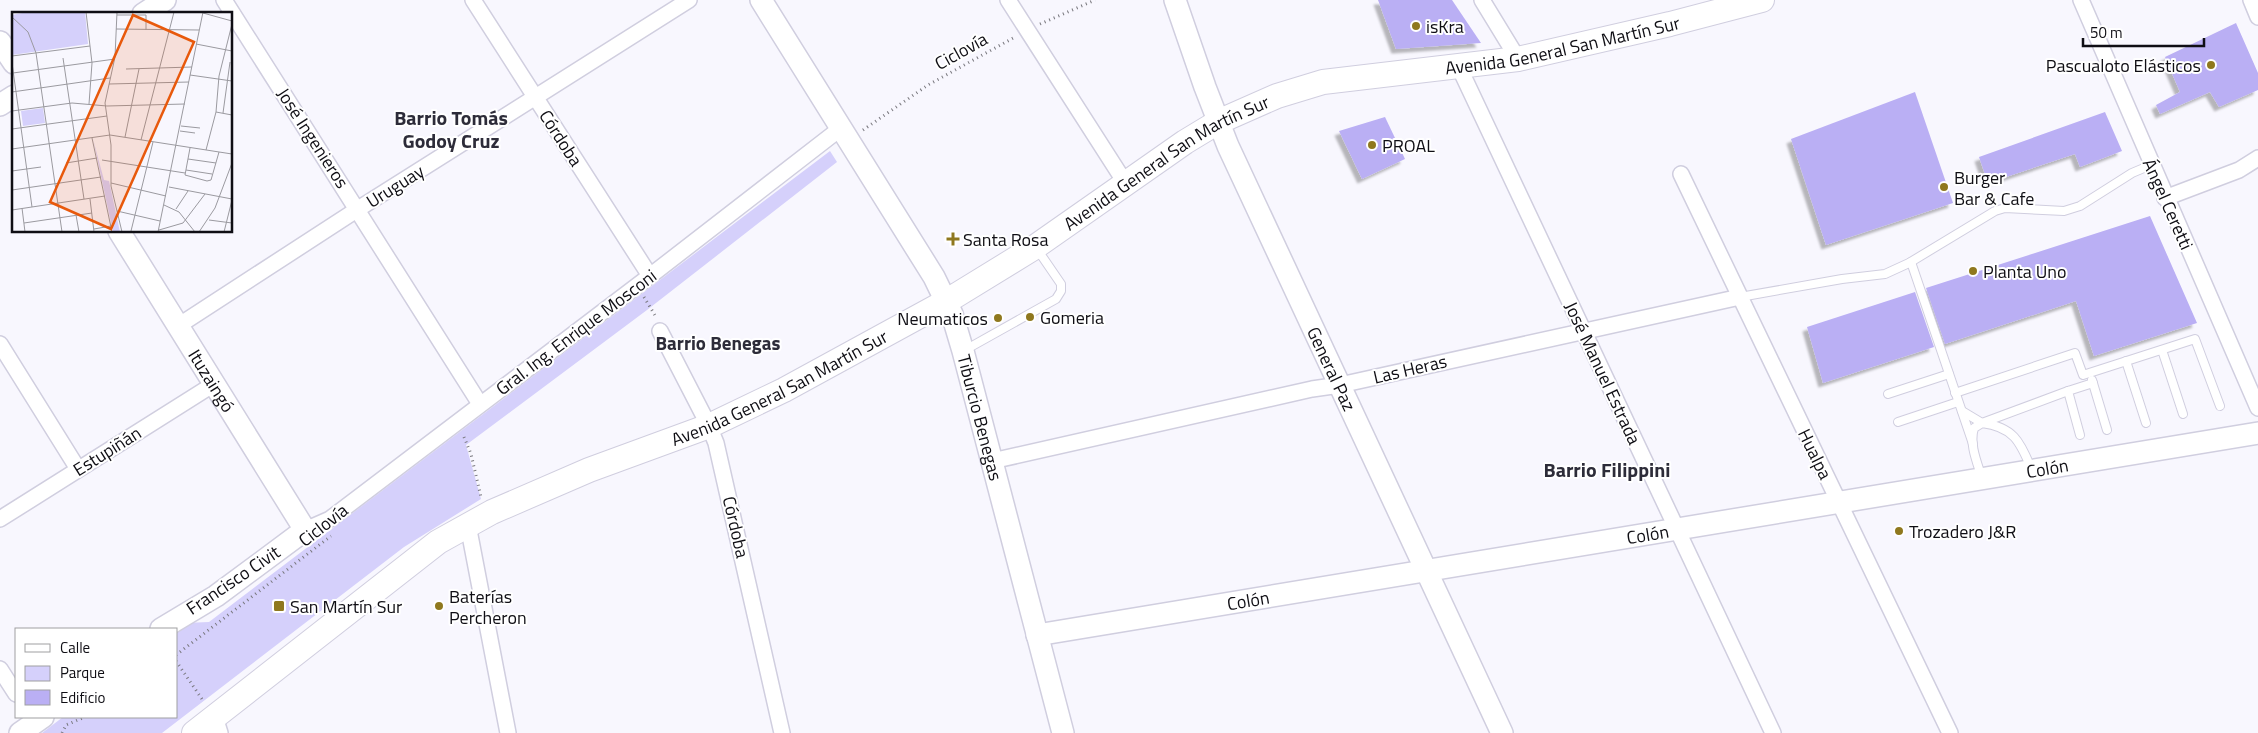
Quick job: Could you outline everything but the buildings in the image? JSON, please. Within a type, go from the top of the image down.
[{"type":"main road","name":"Avenida General San Martín Sur","points":[[194,733],[217,725],[438,542],[492,512],[589,470],[710,426],[846,358],[947,301],[1035,247],[1218,122],[1277,96],[1323,82],[1518,59],[1721,6],[1762,0]]},
{"type":"street","points":[[146,12],[165,0]]},
{"type":"street","name":"José Ingenieros","points":[[224,0],[232,12]]},
{"type":"street","name":"Córdoba","points":[[473,0],[650,276]]},
{"type":"street","name":"Uruguay","points":[[178,326],[358,209],[689,0]]},
{"type":"street","name":"Tiburcio Benegas","points":[[761,0],[929,269],[947,301],[963,351],[1062,733]]},
{"type":"street","points":[[1008,0],[1126,184]]},
{"type":"street","name":"General Paz","points":[[1176,0],[1218,122],[1502,733]]},
{"type":"street","points":[[1482,0],[1518,59]]},
{"type":"street","name":"Ángel Ceretti","points":[[2081,0],[2258,408]]},
{"type":"street","points":[[2251,0],[2258,17]]},
{"type":"street","name":"José Ingenieros","points":[[232,12],[480,404]]},
{"type":"street","points":[[0,42],[12,60]]},
{"type":"street","name":"José Manuel Estrada","points":[[1459,67],[1773,733]]},
{"type":"street","points":[[0,105],[12,97]]},
{"type":"street","name":"Gral. Ing. Enrique Mosconi","points":[[305,530],[330,519],[650,276],[845,134]]},
{"type":"street","points":[[2166,198],[2239,170],[2258,158]]},
{"type":"street","name":"Hualpa","points":[[1681,174],[1950,733]]},
{"type":"street","name":"Ituzaingó","points":[[120,232],[305,530]]},
{"type":"street","name":"Las Heras","points":[[992,461],[1302,391],[1340,385],[1583,330],[1740,297]]},
{"type":"street","name":"Córdoba","points":[[660,331],[710,426],[721,462],[782,733]]},
{"type":"street","points":[[0,344],[78,469]]},
{"type":"street","name":"Estupiñán","points":[[0,519],[214,384]]},
{"type":"street","name":"Colón","points":[[1037,635],[2258,433]]},
{"type":"street","points":[[468,525],[508,733]]},
{"type":"street","name":"Francisco Civit","points":[[163,628],[216,596],[305,530]]},
{"type":"street","points":[[0,669],[15,692]]},
{"type":"lane","points":[[1740,297],[1842,279],[1885,274],[1911,262],[1995,211],[2005,208],[2064,211],[2080,206],[2125,177],[2151,165]]},
{"type":"lane","points":[[963,351],[1056,299],[1061,291],[1061,284],[1035,247]]},
{"type":"lane","points":[[1911,262],[1973,444],[1982,478]]},
{"type":"lane","points":[[1955,393],[2075,354],[2083,375],[2195,340],[2220,406]]},
{"type":"lane","points":[[2162,350],[2183,414]]},
{"type":"lane","points":[[2126,361],[2146,423]]},
{"type":"lane","points":[[2090,373],[2107,430]]},
{"type":"lane","points":[[1888,394],[1949,374]]},
{"type":"lane","points":[[1973,444],[1974,428],[1982,423],[2093,383]]},
{"type":"lane","points":[[2068,392],[2080,435]]},
{"type":"lane","points":[[1898,422],[1958,402]]},
{"type":"lane","points":[[1961,411],[1982,423],[1999,427],[2019,440],[2031,470]]},
{"type":"path","name":"Ciclovía","points":[[845,134],[1027,30],[1095,0]]},
{"type":"path","points":[[644,297],[662,326],[660,331]]},
{"type":"path","points":[[455,439],[462,433],[471,454],[481,498]]},
{"type":"path","name":"Ciclovía","points":[[178,653],[332,536]]},
{"type":"path","points":[[178,664],[217,725]]},
{"type":"path","points":[[62,733],[66,725],[83,718]]},
{"type":"green space","points":[[830,151],[837,162],[647,310],[466,445],[481,499],[404,547],[162,733],[42,733],[62,718],[178,718],[178,628],[185,623],[209,622]]},
{"type":"place","name":"isKra","points":[[1416,26]]},
{"type":"place","name":"Pascualoto Elásticos","points":[[2211,65]]},
{"type":"place","name":"PROAL","points":[[1372,145]]},
{"type":"place","name":"Burger Bar & Cafe","points":[[1944,187]]},
{"type":"place","name":"Santa Rosa","points":[[953,239]]},
{"type":"place","name":"Planta Uno","points":[[1973,271]]},
{"type":"place","name":"Gomeria","points":[[1030,317]]},
{"type":"place","name":"Neumaticos","points":[[998,318]]},
{"type":"place","name":"Trozadero J&R","points":[[1899,531]]},
{"type":"place","name":"San Martín Sur","points":[[279,606]]},
{"type":"place","name":"Baterías Percheron","points":[[439,606]]},
{"type":"district","name":"Barrio Tomás Godoy Cruz","points":[[451,128]]},
{"type":"district","name":"Barrio Benegas","points":[[718,342]]},
{"type":"district","name":"Barrio Filippini","points":[[1607,469]]}]
